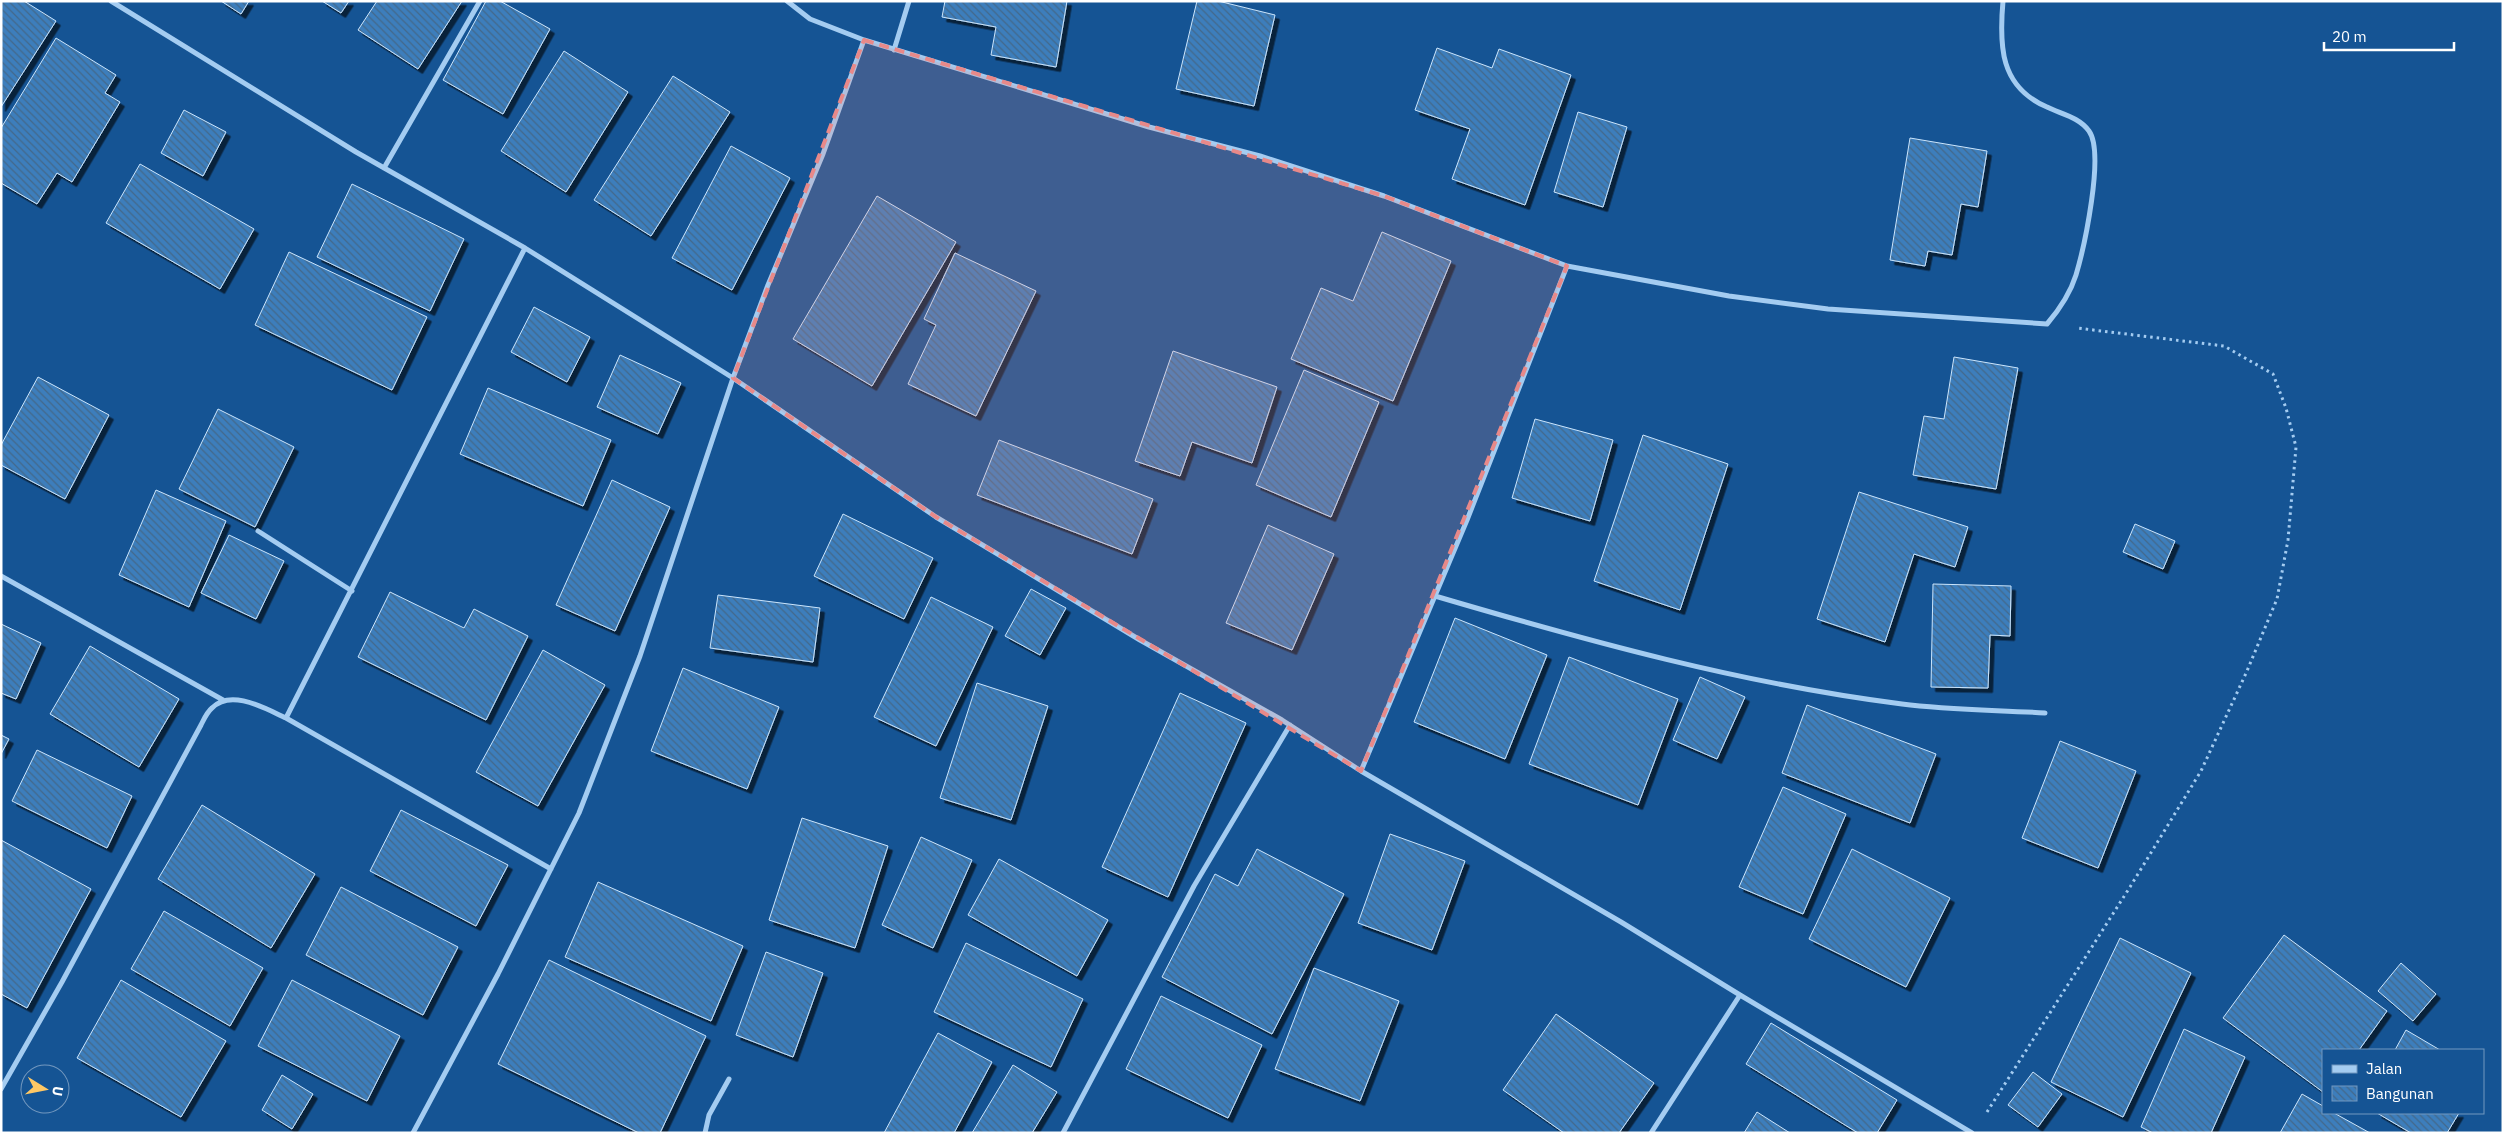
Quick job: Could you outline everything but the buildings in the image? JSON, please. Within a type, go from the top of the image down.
[{"type":"street","points":[[111,1],[384,168],[525,248],[733,378],[936,517],[1140,640],[1290,725],[1361,771],[1621,922],[1972,1133]]},
{"type":"street","points":[[384,168],[480,1]]},
{"type":"street","points":[[787,1],[810,19],[864,40],[1149,126],[1260,156],[1366,190],[1567,266],[1729,296],[1828,309],[2047,324],[2062,305],[2076,276],[2088,216],[2096,154],[2092,137],[2084,125],[2029,98],[2018,89],[2007,70],[2003,52],[2003,1]]},
{"type":"street","points":[[894,50],[910,1]]},
{"type":"street","points":[[413,1133],[552,869],[579,813],[640,656],[733,378],[768,285],[823,154],[864,40]]},
{"type":"street","points":[[286,718],[525,248]]},
{"type":"street","points":[[1361,771],[1435,596],[1567,266]]},
{"type":"street","points":[[258,531],[352,591]]},
{"type":"street","points":[[1,576],[224,700],[245,701],[286,718],[552,869]]},
{"type":"street","points":[[1435,596],[1540,627],[1717,673],[1903,704],[2045,713]]},
{"type":"street","points":[[1,1089],[62,982],[201,725],[212,707],[224,700]]},
{"type":"street","points":[[1063,1133],[1194,886],[1290,725]]},
{"type":"street","points":[[1651,1133],[1740,995]]},
{"type":"street","points":[[706,1133],[709,1115],[729,1079]]},
{"type":"path","points":[[1984,1116],[2130,887],[2200,771],[2247,672],[2277,599],[2288,540],[2296,447],[2286,408],[2273,374],[2224,346],[2047,324]]},
{"type":"highlighted area","points":[[864,40],[1384,196],[1567,266],[1361,771],[936,517],[733,378]]}]
